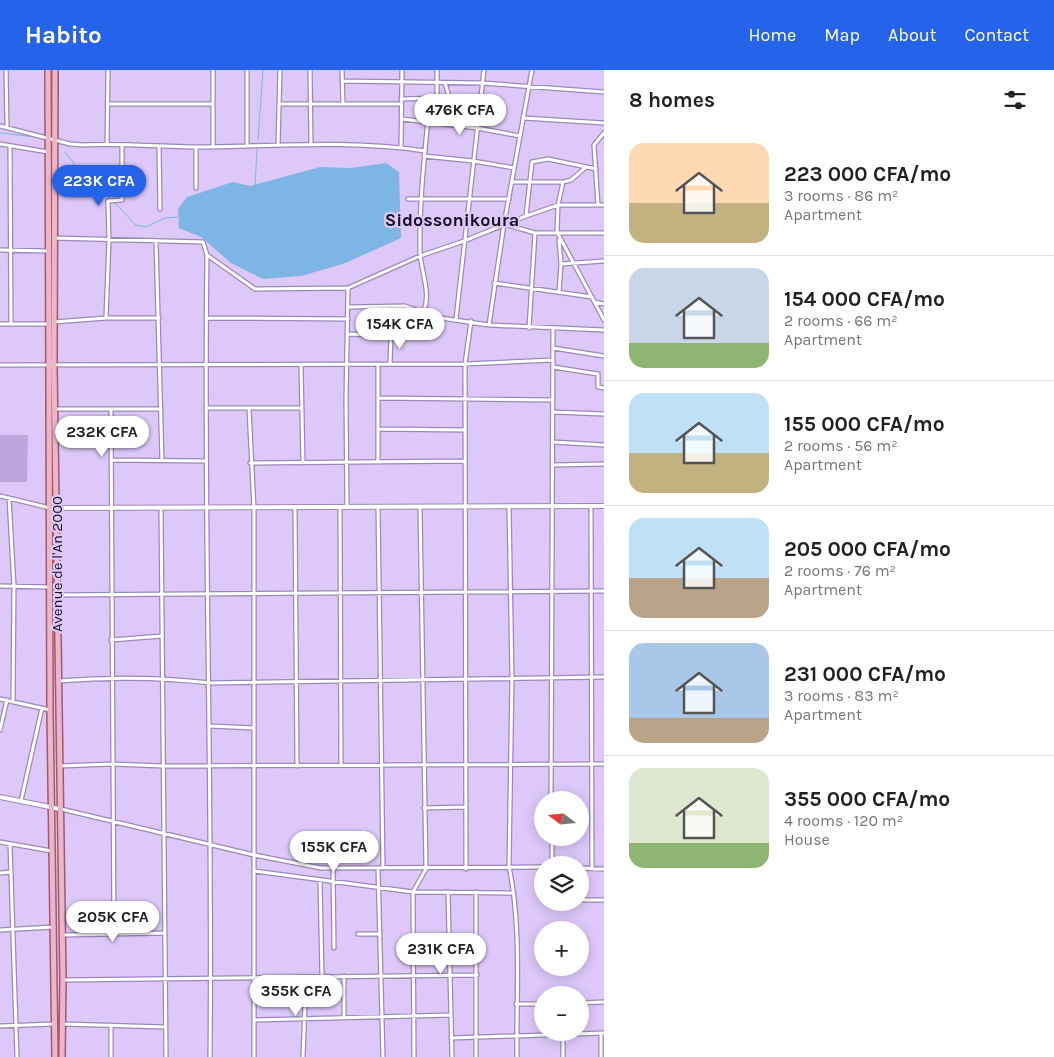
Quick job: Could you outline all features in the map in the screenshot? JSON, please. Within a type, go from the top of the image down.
[{"type":"main road","name":"Avenue de l'An 2000","points":[[48,70],[49,251],[57,508],[58,766],[63,980],[62,1057]]},
{"type":"main road","name":"Avenue de l'An 2000","points":[[51,323],[54,238],[55,70]]},
{"type":"main road","name":"Avenue de l'An 2000","points":[[52,366],[50,710],[55,928],[55,1057]]},
{"type":"street","points":[[6,70],[7,128]]},
{"type":"street","points":[[107,145],[108,70]]},
{"type":"street","points":[[213,70],[213,147]]},
{"type":"street","points":[[247,70],[247,146]]},
{"type":"street","points":[[278,145],[280,70]]},
{"type":"street","points":[[310,70],[311,145]]},
{"type":"street","points":[[342,70],[342,104]]},
{"type":"street","points":[[401,148],[402,70]]},
{"type":"street","points":[[401,98],[437,98],[437,70]]},
{"type":"street","points":[[456,319],[468,198],[484,70]]},
{"type":"street","points":[[489,325],[494,283],[532,70]]},
{"type":"street","points":[[342,81],[482,83],[604,92]]},
{"type":"street","points":[[446,83],[458,126]]},
{"type":"street","points":[[348,334],[392,336],[398,334],[424,312],[426,303],[420,256],[420,198],[430,99]]},
{"type":"street","points":[[108,104],[213,104]]},
{"type":"street","points":[[279,104],[401,104]]},
{"type":"street","points":[[523,118],[604,123]]},
{"type":"street","points":[[402,119],[477,128],[520,136]]},
{"type":"street","points":[[0,126],[70,144],[196,147],[311,145],[401,148],[425,151]]},
{"type":"street","points":[[598,205],[594,145],[604,133]]},
{"type":"street","points":[[0,144],[48,152]]},
{"type":"street","points":[[106,318],[109,240],[108,201],[122,200],[122,145]]},
{"type":"street","points":[[10,146],[11,324]]},
{"type":"street","points":[[159,146],[160,209]]},
{"type":"street","points":[[196,147],[196,188]]},
{"type":"street","points":[[424,156],[473,161],[514,168]]},
{"type":"street","points":[[526,216],[532,162],[548,159],[596,169]]},
{"type":"street","points":[[512,182],[563,182],[571,180],[585,168]]},
{"type":"street","points":[[559,292],[561,264],[557,232],[558,206],[563,182]]},
{"type":"street","points":[[597,185],[604,184]]},
{"type":"street","points":[[408,199],[509,199]]},
{"type":"street","points":[[207,255],[255,290],[348,288],[420,256],[464,242],[526,216],[558,206],[604,205]]},
{"type":"street","points":[[504,224],[535,233],[604,233]]},
{"type":"street","points":[[529,328],[535,233]]},
{"type":"street","points":[[558,237],[604,320]]},
{"type":"street","points":[[54,238],[203,242],[207,255],[206,461],[210,683],[210,1057]]},
{"type":"street","points":[[156,240],[162,461]]},
{"type":"street","points":[[0,250],[49,251]]},
{"type":"street","points":[[561,264],[604,261]]},
{"type":"street","points":[[494,283],[592,297]]},
{"type":"street","points":[[347,508],[348,288]]},
{"type":"street","points":[[595,302],[604,304]]},
{"type":"street","points":[[349,307],[404,306],[434,317],[489,325],[554,330],[604,330]]},
{"type":"street","points":[[0,324],[51,323],[106,318],[159,318]]},
{"type":"street","points":[[206,318],[348,319]]},
{"type":"street","points":[[466,869],[465,364],[471,322]]},
{"type":"street","points":[[551,791],[554,330]]},
{"type":"street","points":[[390,364],[392,336]]},
{"type":"street","points":[[553,348],[604,356]]},
{"type":"street","points":[[0,365],[465,364],[553,360]]},
{"type":"street","points":[[378,364],[378,462]]},
{"type":"street","points":[[301,365],[303,463]]},
{"type":"street","points":[[553,367],[598,374],[598,387],[604,388]]},
{"type":"street","points":[[378,398],[553,400]]},
{"type":"street","points":[[206,408],[302,408]]},
{"type":"street","points":[[249,408],[250,463],[254,508],[254,1057]]},
{"type":"street","points":[[54,409],[160,409]]},
{"type":"street","points":[[111,409],[110,594],[113,677],[114,934]]},
{"type":"street","points":[[553,412],[604,414]]},
{"type":"street","points":[[378,429],[465,430]]},
{"type":"street","points":[[552,442],[604,444]]},
{"type":"street","points":[[111,460],[206,461]]},
{"type":"street","points":[[250,463],[465,461]]},
{"type":"street","points":[[552,465],[604,464]]},
{"type":"street","points":[[0,496],[50,508],[604,506]]},
{"type":"street","points":[[9,498],[14,586],[13,701]]},
{"type":"street","points":[[509,506],[512,678],[509,764],[509,866],[514,893],[518,974],[516,1004],[517,1057]]},
{"type":"street","points":[[591,506],[592,869]]},
{"type":"street","points":[[378,507],[383,868]]},
{"type":"street","points":[[414,1057],[413,892],[426,869],[420,507]]},
{"type":"street","points":[[295,508],[296,766]]},
{"type":"street","points":[[340,508],[341,766]]},
{"type":"street","points":[[162,509],[166,1057]]},
{"type":"street","points":[[0,586],[51,587]]},
{"type":"street","points":[[57,595],[604,591]]},
{"type":"street","points":[[111,640],[162,636]]},
{"type":"street","points":[[58,681],[113,677],[162,677],[210,683],[604,677]]},
{"type":"street","points":[[0,699],[50,710]]},
{"type":"street","points":[[0,730],[7,700]]},
{"type":"street","points":[[21,802],[42,708]]},
{"type":"street","points":[[210,726],[254,728]]},
{"type":"street","points":[[58,766],[112,764],[163,766],[604,764]]},
{"type":"street","points":[[0,797],[113,821],[254,855],[321,868],[466,869],[509,866],[534,867]]},
{"type":"street","points":[[424,808],[465,807]]},
{"type":"street","points":[[0,842],[53,852]]},
{"type":"street","points":[[10,844],[11,930],[17,1025],[17,1057]]},
{"type":"street","points":[[333,868],[334,948]]},
{"type":"street","points":[[378,868],[383,1057]]},
{"type":"street","points":[[589,869],[604,869]]},
{"type":"street","points":[[254,871],[413,892],[514,893]]},
{"type":"street","points":[[0,873],[10,872]]},
{"type":"street","points":[[320,880],[322,976]]},
{"type":"street","points":[[448,892],[452,1057]]},
{"type":"street","points":[[476,892],[476,1057]]},
{"type":"street","points":[[589,900],[604,900]]},
{"type":"street","points":[[0,930],[55,928]]},
{"type":"street","points":[[62,935],[165,933]]},
{"type":"street","points":[[358,934],[380,934]]},
{"type":"street","points":[[63,980],[477,975]]},
{"type":"street","points":[[344,976],[344,1018]]},
{"type":"street","points":[[303,1057],[306,977]]},
{"type":"street","points":[[589,1003],[604,1002]]},
{"type":"street","points":[[516,1004],[534,1004]]},
{"type":"street","points":[[254,1020],[451,1015]]},
{"type":"street","points":[[0,1026],[55,1024]]},
{"type":"street","points":[[62,1024],[165,1027]]},
{"type":"street","points":[[111,1025],[111,1057]]},
{"type":"street","points":[[589,1034],[602,1034],[601,1057]]},
{"type":"street","points":[[451,1038],[534,1035]]},
{"type":"street","points":[[562,1041],[563,1057]]},
{"type":"shaded area","points":[[0,435],[28,435],[27,482],[0,482]]},
{"type":"water","points":[[386,163],[399,172],[401,238],[343,264],[301,276],[263,279],[231,263],[201,237],[179,228],[178,209],[187,197],[233,182],[250,186],[320,167],[351,168]]},
{"type":"waterway","points":[[258,140],[263,70]]},
{"type":"waterway","points":[[0,133],[35,137]]},
{"type":"waterway","points":[[255,185],[257,149]]},
{"type":"waterway","points":[[65,152],[84,176],[111,199]]},
{"type":"waterway","points":[[114,202],[136,225],[146,227],[165,218],[178,217]]},
{"type":"district","name":"Sidossonikoura","points":[[452,220]]}]
